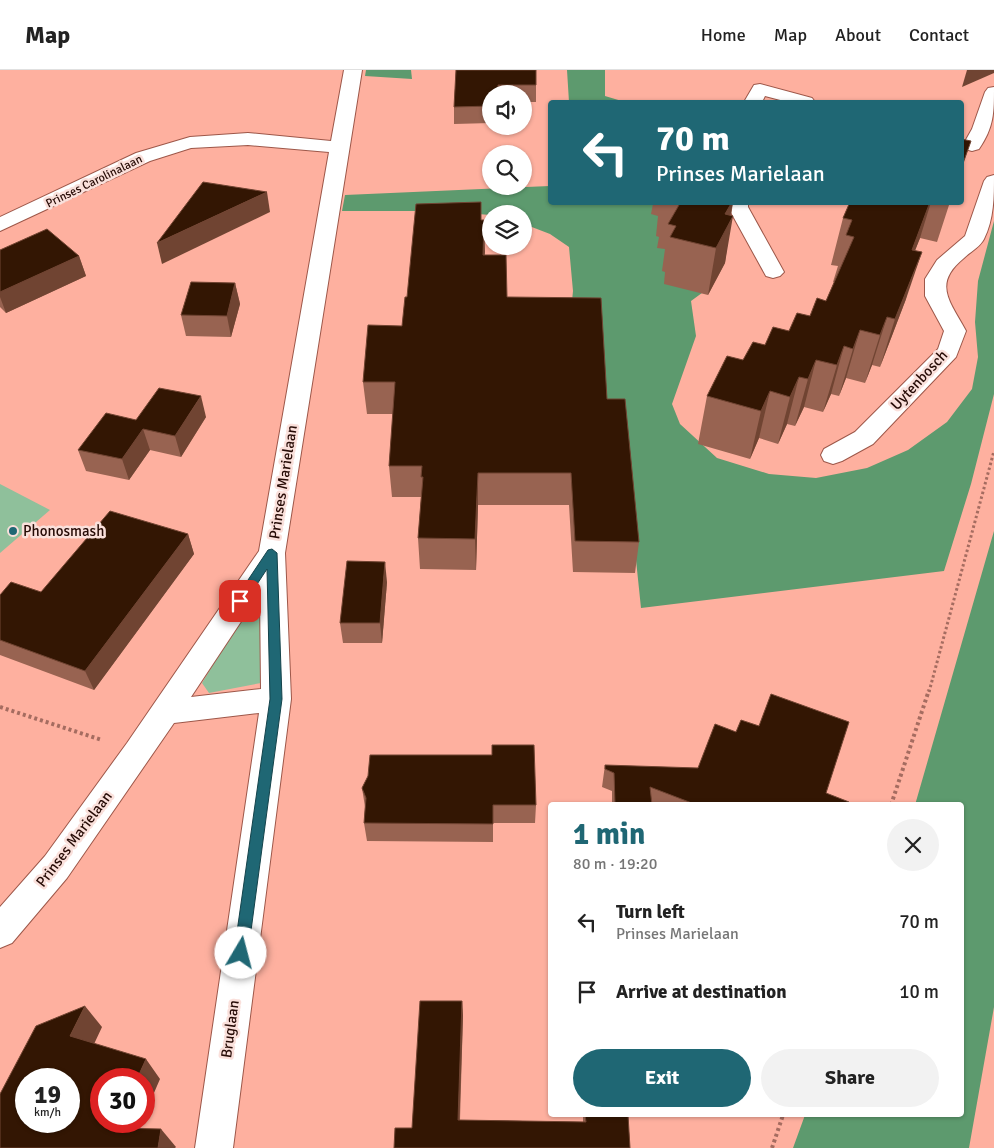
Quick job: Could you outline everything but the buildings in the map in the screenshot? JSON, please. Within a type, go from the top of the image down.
[{"type":"street","name":"Prinses Marielaan","points":[[0,932],[56,867],[138,752],[272,553],[339,147],[354,70]]},
{"type":"street","points":[[759,89],[799,100]]},
{"type":"street","points":[[987,158],[967,143],[981,129],[994,92]]},
{"type":"street","name":"Prinses Carolinalaan","points":[[0,225],[142,157],[190,143],[248,139],[339,147]]},
{"type":"street","name":"Uytenbosch","points":[[833,455],[864,438],[948,352],[955,331],[936,296],[936,279],[944,264],[974,239],[994,181]]},
{"type":"street","points":[[738,205],[773,272]]},
{"type":"street","name":"Bruglaan","points":[[214,1148],[276,699],[272,553]]},
{"type":"street","points":[[165,712],[276,699]]},
{"type":"path","points":[[892,802],[922,716],[994,452]]},
{"type":"path","points":[[0,707],[138,752]]},
{"type":"path","points":[[772,1148],[782,1117]]},
{"type":"green space","points":[[366,70],[411,70],[412,79],[365,76]]},
{"type":"green space","points":[[567,70],[605,70],[605,96],[618,100],[569,100]]},
{"type":"green space","points":[[548,186],[548,205],[704,205],[706,290],[691,301],[696,336],[672,404],[680,424],[717,458],[769,474],[816,478],[867,468],[908,450],[947,422],[972,389],[978,357],[975,322],[978,281],[994,221],[994,394],[971,484],[944,571],[641,608],[622,425],[561,411],[573,291],[569,247],[550,234],[532,227],[532,205],[482,205],[482,214],[437,211],[342,211],[345,195],[482,189],[482,195],[532,195],[532,187]]},
{"type":"green space","name":"Phonosmash","points":[[0,484],[50,510],[0,553]]},
{"type":"green space","points":[[994,531],[994,1007],[969,1148],[793,1148],[804,1117],[964,1117],[964,802],[916,802]]},
{"type":"green space","points":[[252,599],[264,599],[261,683],[209,693],[202,683]]},
{"type":"place","name":"Phonosmash","points":[[13,531]]},
{"type":"route","points":[[240,601],[272,553],[276,699],[241,953]]}]
